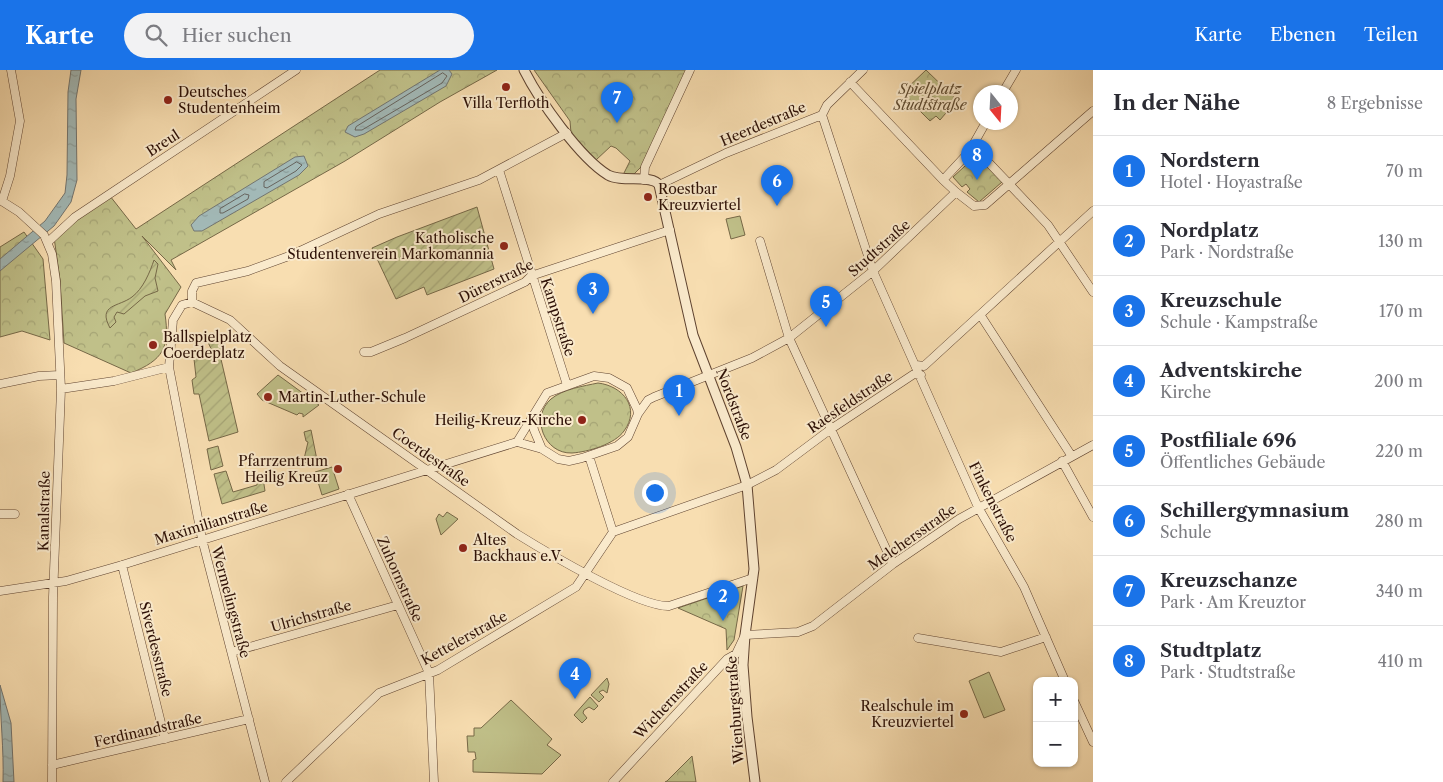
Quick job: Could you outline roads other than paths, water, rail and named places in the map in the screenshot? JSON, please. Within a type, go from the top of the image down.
[{"type":"street","points":[[11,70],[20,121],[10,176],[1,200],[38,227],[46,238]]},
{"type":"street","name":"Breul","points":[[46,238],[288,72],[296,70]]},
{"type":"street","points":[[524,70],[566,133],[592,161],[609,175],[622,180],[655,181],[659,186]]},
{"type":"street","points":[[644,180],[645,167],[690,70]]},
{"type":"street","name":"Heerdestraße","points":[[659,186],[726,153],[822,115],[827,105],[863,70]]},
{"type":"street","points":[[1007,85],[1016,70]]},
{"type":"street","points":[[850,82],[943,180],[974,206],[981,207],[1009,185],[1093,111]]},
{"type":"street","name":"Finkenstraße","points":[[822,115],[873,272],[919,370],[978,507],[1024,587],[1063,677]]},
{"type":"street","points":[[943,180],[963,159],[982,130]]},
{"type":"street","points":[[192,302],[192,291],[196,283],[248,270],[289,256],[379,214],[444,193],[499,170],[566,133]]},
{"type":"street","points":[[973,146],[1048,226],[1093,292]]},
{"type":"street","name":"Kampstraße","points":[[499,170],[567,385]]},
{"type":"street","name":"Nordstraße","points":[[659,186],[689,320],[736,447],[747,485],[753,548],[753,578],[745,635]]},
{"type":"street","name":"Studtstraße","points":[[638,414],[648,400],[710,376],[789,338],[873,272],[956,192]]},
{"type":"street","name":"Raesfeldstraße","points":[[613,532],[747,485],[776,470],[831,429],[919,370],[981,316],[1093,211]]},
{"type":"street","name":"Dürerstraße","points":[[364,352],[372,352],[405,338],[525,282],[531,276],[670,230]]},
{"type":"street","name":"Kanalstraße","points":[[46,238],[55,273],[61,389],[55,583],[52,782]]},
{"type":"street","points":[[760,241],[789,338],[893,564]]},
{"type":"street","name":"Wermelingstraße","points":[[192,302],[182,306],[172,320],[169,367],[202,539],[265,782]]},
{"type":"street","name":"Coerdestraße","points":[[192,302],[230,320],[280,366],[551,556],[636,598],[662,606],[670,606],[753,578]]},
{"type":"street","points":[[981,316],[1071,455]]},
{"type":"street","points":[[61,389],[114,381],[169,367]]},
{"type":"street","points":[[0,384],[39,376],[60,375]]},
{"type":"street","points":[[594,376],[609,378],[627,388],[638,414],[628,437],[622,442],[589,456],[569,460],[558,459],[542,450],[517,442],[547,393],[594,376]]},
{"type":"street","points":[[532,416],[534,430],[542,450]]},
{"type":"street","name":"Maximilianstraße","points":[[0,591],[55,583],[122,565],[517,442]]},
{"type":"street","name":"Melchersstraße","points":[[745,635],[798,632],[813,626],[893,564],[978,507],[1071,455],[1093,445]]},
{"type":"street","points":[[586,573],[613,532],[589,456]]},
{"type":"street","points":[[1062,460],[1093,517]]},
{"type":"street","name":"Zuhornstraße","points":[[348,494],[429,673]]},
{"type":"street","points":[[0,514],[15,514]]},
{"type":"street","name":"Siverdesstraße","points":[[122,565],[165,738]]},
{"type":"street","name":"Kettelerstraße","points":[[286,782],[379,693],[429,673],[576,587],[586,573]]},
{"type":"street","name":"Ulrichstraße","points":[[232,652],[398,605]]},
{"type":"street","name":"Wichernstraße","points":[[613,782],[727,659],[736,654],[745,635]]},
{"type":"street","name":"Wienburgstraße","points":[[745,635],[744,689],[755,782]]},
{"type":"street","points":[[918,638],[1001,652],[1046,638]]},
{"type":"street","points":[[429,673],[434,782]]},
{"type":"street","points":[[1078,712],[1090,744]]},
{"type":"street","name":"Ferdinandstraße","points":[[52,765],[249,719]]},
{"type":"water","points":[[71,70],[81,70],[76,99],[77,180],[71,202],[54,226],[0,271],[0,259],[45,221],[65,193],[68,92]]},
{"type":"water","points":[[440,70],[449,70],[452,74],[446,86],[364,134],[355,137],[345,132],[348,126]]},
{"type":"water","points":[[304,156],[308,166],[299,175],[202,231],[194,231],[191,225],[199,216],[295,157]]},
{"type":"water","points":[[0,685],[11,723],[14,782],[3,782]]},
{"type":"place","name":"Villa Terfloth","points":[[506,87]]},
{"type":"place","name":"Deutsches Studentenheim","points":[[168,100]]},
{"type":"place","name":"Kreuzschanze","points":[[617,123]]},
{"type":"place","name":"Studtplatz","points":[[977,180]]},
{"type":"place","name":"Roestbar Kreuzviertel","points":[[648,197]]},
{"type":"place","name":"Schillergymnasium","points":[[777,206]]},
{"type":"place","name":"Katholische Studentenverein Markomannia","points":[[504,246]]},
{"type":"place","name":"Kreuzschule","points":[[593,314]]},
{"type":"place","name":"Postfiliale 696","points":[[826,327]]},
{"type":"place","name":"Ballspielplatz Coerdeplatz","points":[[153,345]]},
{"type":"place","name":"Martin-Luther-Schule","points":[[268,397]]},
{"type":"place","name":"Nordstern","points":[[679,416]]},
{"type":"place","name":"Heilig-Kreuz-Kirche","points":[[582,420]]},
{"type":"place","name":"Pfarrzentrum Heilig Kreuz","points":[[338,469]]},
{"type":"place","name":"Altes Backhaus e.V.","points":[[463,548]]},
{"type":"place","name":"Nordplatz","points":[[723,621]]},
{"type":"place","name":"Adventskirche","points":[[575,699]]},
{"type":"place","name":"Realschule im Kreuzviertel","points":[[964,714]]},
{"type":"park label","name":"Spielplatz Studtstraße","points":[[930,98]]}]
